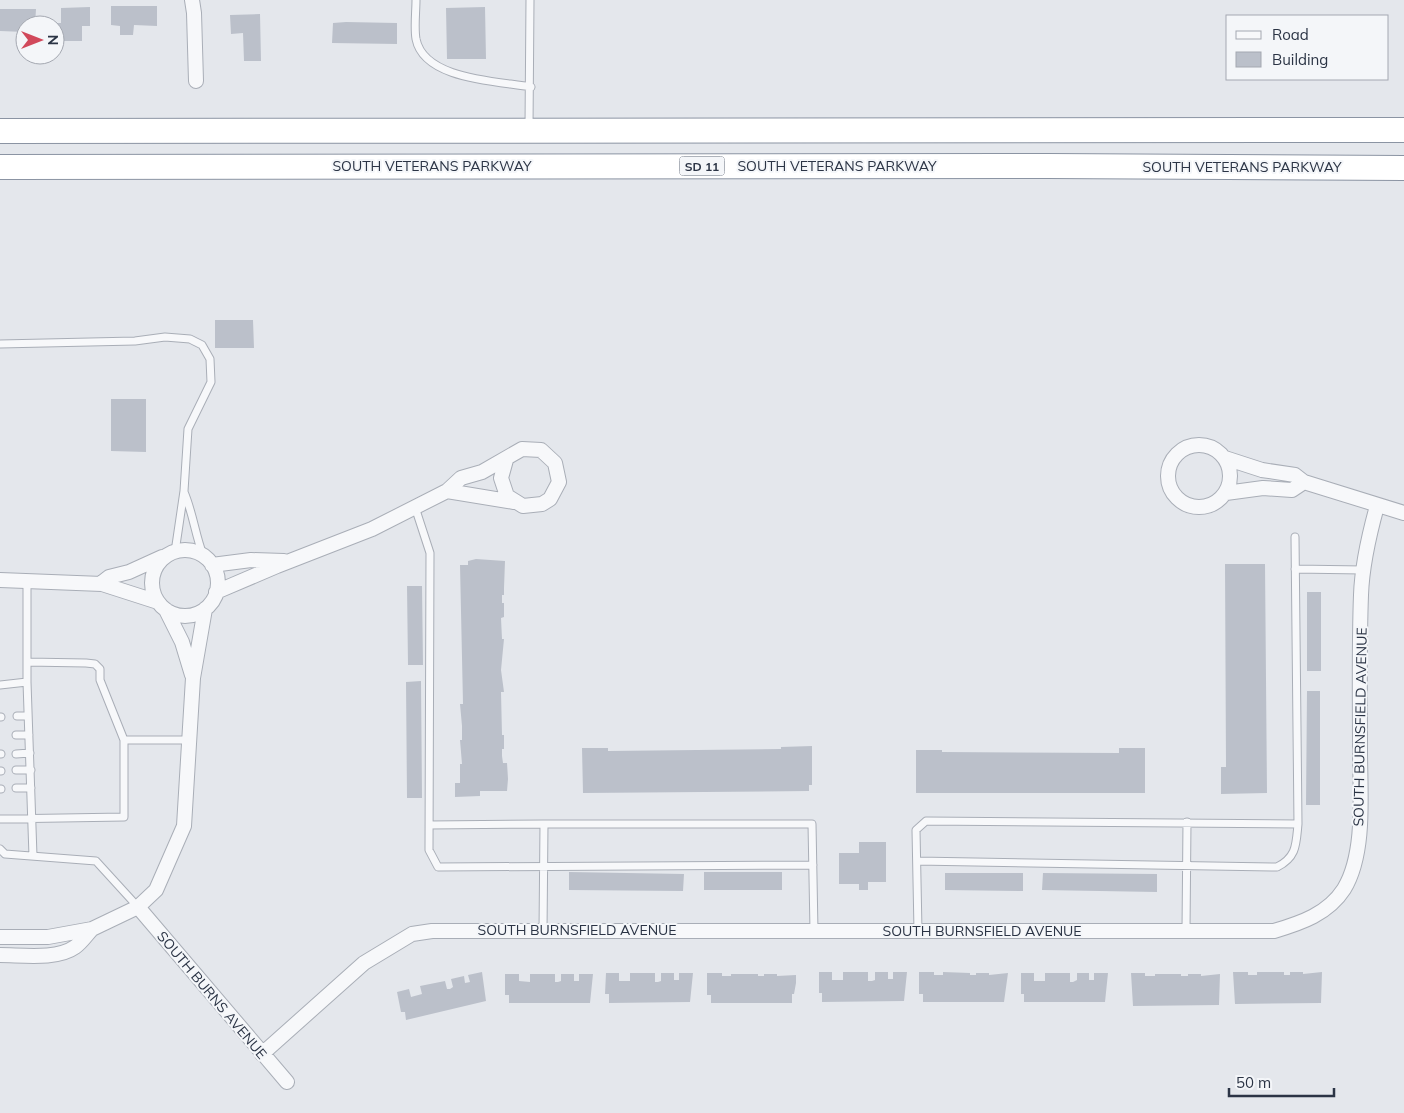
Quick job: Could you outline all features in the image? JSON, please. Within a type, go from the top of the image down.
[{"type":"highway","points":[[0,131],[1404,130]]},
{"type":"highway","name":"SOUTH VETERANS PARKWAY","points":[[0,167],[1059,166],[1404,168]]},
{"type":"street","points":[[192,0],[196,81]]},
{"type":"street","points":[[1225,458],[1230,478],[1226,493],[1214,504],[1204,507],[1193,507],[1175,497],[1169,488],[1167,478],[1172,458],[1188,446],[1209,446],[1225,458],[1262,470],[1295,475],[1304,482],[1404,513]]},
{"type":"street","points":[[216,592],[372,529],[447,490],[461,478],[482,472],[506,460],[513,453],[532,448],[549,455],[559,472],[559,482],[550,499],[533,506],[447,490]]},
{"type":"street","points":[[506,460],[502,468],[502,487],[514,502]]},
{"type":"street","points":[[1226,493],[1263,488],[1292,490],[1304,482]]},
{"type":"street","name":"SOUTH BURNSFIELD AVENUE","points":[[262,1054],[364,964],[388,947],[412,934],[460,930],[1274,931],[1307,920],[1327,909],[1344,889],[1354,866],[1360,818],[1361,594],[1365,552],[1377,506]]},
{"type":"street","points":[[0,937],[48,937],[92,929],[138,907],[156,890],[184,826],[193,678],[205,609],[216,592],[218,582],[207,560],[193,551],[172,553],[129,572],[108,577],[100,584]]},
{"type":"street","points":[[172,553],[155,569],[152,580],[153,592],[182,642],[193,678]]},
{"type":"street","points":[[207,560],[289,561]]},
{"type":"street","points":[[0,580],[100,584],[162,606],[175,614],[185,616],[205,609]]},
{"type":"street","name":"SOUTH BURNS AVENUE","points":[[138,907],[287,1082]]},
{"type":"street","points":[[0,955],[62,952],[75,947],[92,929]]},
{"type":"lane","points":[[416,0],[416,40],[424,55],[433,65],[451,73],[531,87]]},
{"type":"lane","points":[[529,130],[531,87],[530,0]]},
{"type":"lane","points":[[0,344],[136,341],[165,337],[190,339],[202,345],[210,359],[211,382],[188,429],[184,491],[172,553]]},
{"type":"lane","points":[[184,491],[194,514],[195,534],[207,560]]},
{"type":"lane","points":[[415,507],[430,553],[429,850],[438,867],[813,865]]},
{"type":"lane","points":[[917,861],[1277,867],[1288,861],[1296,845],[1298,824],[1295,537]]},
{"type":"lane","points":[[1295,570],[1364,570]]},
{"type":"lane","points":[[27,581],[27,682],[33,856]]},
{"type":"lane","points":[[0,819],[124,817],[124,740],[100,680],[100,669],[95,664],[27,662]]},
{"type":"lane","points":[[0,685],[27,682]]},
{"type":"lane","points":[[17,716],[28,716]]},
{"type":"lane","points":[[16,735],[29,735]]},
{"type":"lane","points":[[124,740],[189,740]]},
{"type":"lane","points":[[16,754],[30,753]]},
{"type":"lane","points":[[16,770],[30,770]]},
{"type":"lane","points":[[16,788],[31,788]]},
{"type":"lane","points":[[918,931],[916,830],[926,821],[1298,824]]},
{"type":"lane","points":[[1186,930],[1187,822]]},
{"type":"lane","points":[[543,931],[544,824]]},
{"type":"lane","points":[[429,825],[812,824],[814,931]]},
{"type":"lane","points":[[0,849],[5,854],[96,861],[138,907]]},
{"type":"building","points":[[111,6],[157,6],[157,26],[134,25],[133,35],[120,35],[120,26],[111,25]]},
{"type":"building","points":[[90,7],[90,26],[82,26],[82,41],[65,41],[65,15],[61,15],[61,8]]},
{"type":"building","points":[[485,7],[486,59],[447,59],[446,8]]},
{"type":"building","points":[[0,9],[36,9],[36,15],[15,15],[15,32],[0,31]]},
{"type":"building","points":[[260,14],[261,61],[244,61],[243,33],[231,34],[230,15]]},
{"type":"building","points":[[333,23],[397,23],[397,44],[332,43]]},
{"type":"building","points":[[215,320],[253,320],[254,348],[215,348]]},
{"type":"building","points":[[111,399],[146,399],[146,452],[111,451]]},
{"type":"building","points":[[476,559],[505,561],[504,595],[502,595],[504,617],[501,618],[502,639],[504,639],[501,670],[504,692],[501,692],[502,735],[504,735],[502,756],[503,763],[507,763],[507,791],[480,791],[480,796],[455,797],[455,783],[460,783],[460,764],[462,764],[460,740],[462,740],[462,726],[460,704],[463,704],[460,565],[468,565],[468,561]]},
{"type":"building","points":[[1225,564],[1265,564],[1267,793],[1221,794],[1221,767],[1226,767]]},
{"type":"building","points":[[407,586],[422,586],[423,665],[408,665]]},
{"type":"building","points":[[1307,592],[1321,592],[1321,671],[1307,671]]},
{"type":"building","points":[[421,681],[422,798],[407,798],[406,682]]},
{"type":"building","points":[[1307,691],[1320,691],[1320,805],[1306,805]]},
{"type":"building","points":[[812,746],[812,785],[809,785],[809,791],[583,793],[582,748],[608,748],[608,751],[781,749],[781,747]]},
{"type":"building","points":[[1119,748],[1145,748],[1145,793],[916,793],[916,750],[942,750],[942,752],[1119,753]]},
{"type":"building","points":[[859,842],[886,842],[886,882],[868,882],[868,890],[859,890],[859,884],[839,884],[839,853],[859,853]]},
{"type":"building","points":[[569,872],[684,874],[683,891],[569,890]]},
{"type":"building","points":[[704,872],[782,872],[782,890],[704,890]]},
{"type":"building","points":[[945,873],[1023,873],[1023,891],[945,890]]},
{"type":"building","points":[[1043,873],[1157,874],[1157,892],[1042,890]]},
{"type":"building","points":[[482,972],[486,1001],[406,1020],[405,1012],[401,1012],[397,992],[409,989],[411,997],[422,994],[420,986],[445,981],[447,989],[450,989],[453,987],[451,979],[464,976],[465,983],[470,982],[468,975]]},
{"type":"building","points":[[819,972],[832,972],[832,980],[843,980],[843,972],[868,972],[868,981],[872,981],[875,980],[875,972],[888,972],[888,979],[893,979],[893,972],[907,972],[904,1001],[822,1002],[822,993],[819,993]]},
{"type":"building","points":[[919,972],[934,972],[934,975],[943,975],[943,972],[970,973],[970,975],[976,975],[976,973],[989,973],[989,975],[1008,973],[1004,1002],[923,1002],[923,994],[919,994]]},
{"type":"building","points":[[1233,972],[1248,972],[1248,975],[1257,975],[1257,972],[1284,972],[1284,975],[1290,975],[1290,972],[1303,972],[1303,974],[1322,972],[1321,1003],[1235,1004]]},
{"type":"building","points":[[606,973],[619,973],[619,981],[630,981],[630,973],[655,973],[655,982],[658,982],[661,981],[661,973],[674,973],[674,980],[679,980],[679,973],[693,973],[690,1002],[609,1003],[609,994],[605,994]]},
{"type":"building","points":[[707,973],[722,973],[722,976],[731,976],[731,974],[758,974],[758,976],[764,976],[764,974],[777,974],[777,976],[796,975],[792,1003],[711,1003],[711,995],[707,995]]},
{"type":"building","points":[[1021,973],[1034,973],[1034,981],[1045,981],[1045,973],[1070,973],[1070,982],[1073,982],[1077,980],[1077,973],[1089,973],[1089,980],[1094,980],[1094,973],[1108,973],[1105,1002],[1024,1002],[1024,994],[1021,994]]},
{"type":"building","points":[[1131,973],[1145,973],[1145,976],[1155,976],[1155,974],[1181,974],[1181,976],[1188,976],[1188,974],[1201,974],[1201,976],[1220,974],[1219,1005],[1133,1006]]},
{"type":"building","points":[[505,974],[519,974],[519,981],[530,982],[530,974],[555,974],[555,982],[558,982],[561,981],[561,974],[574,974],[574,981],[579,981],[579,974],[593,974],[590,1003],[509,1003],[509,995],[505,995]]}]
